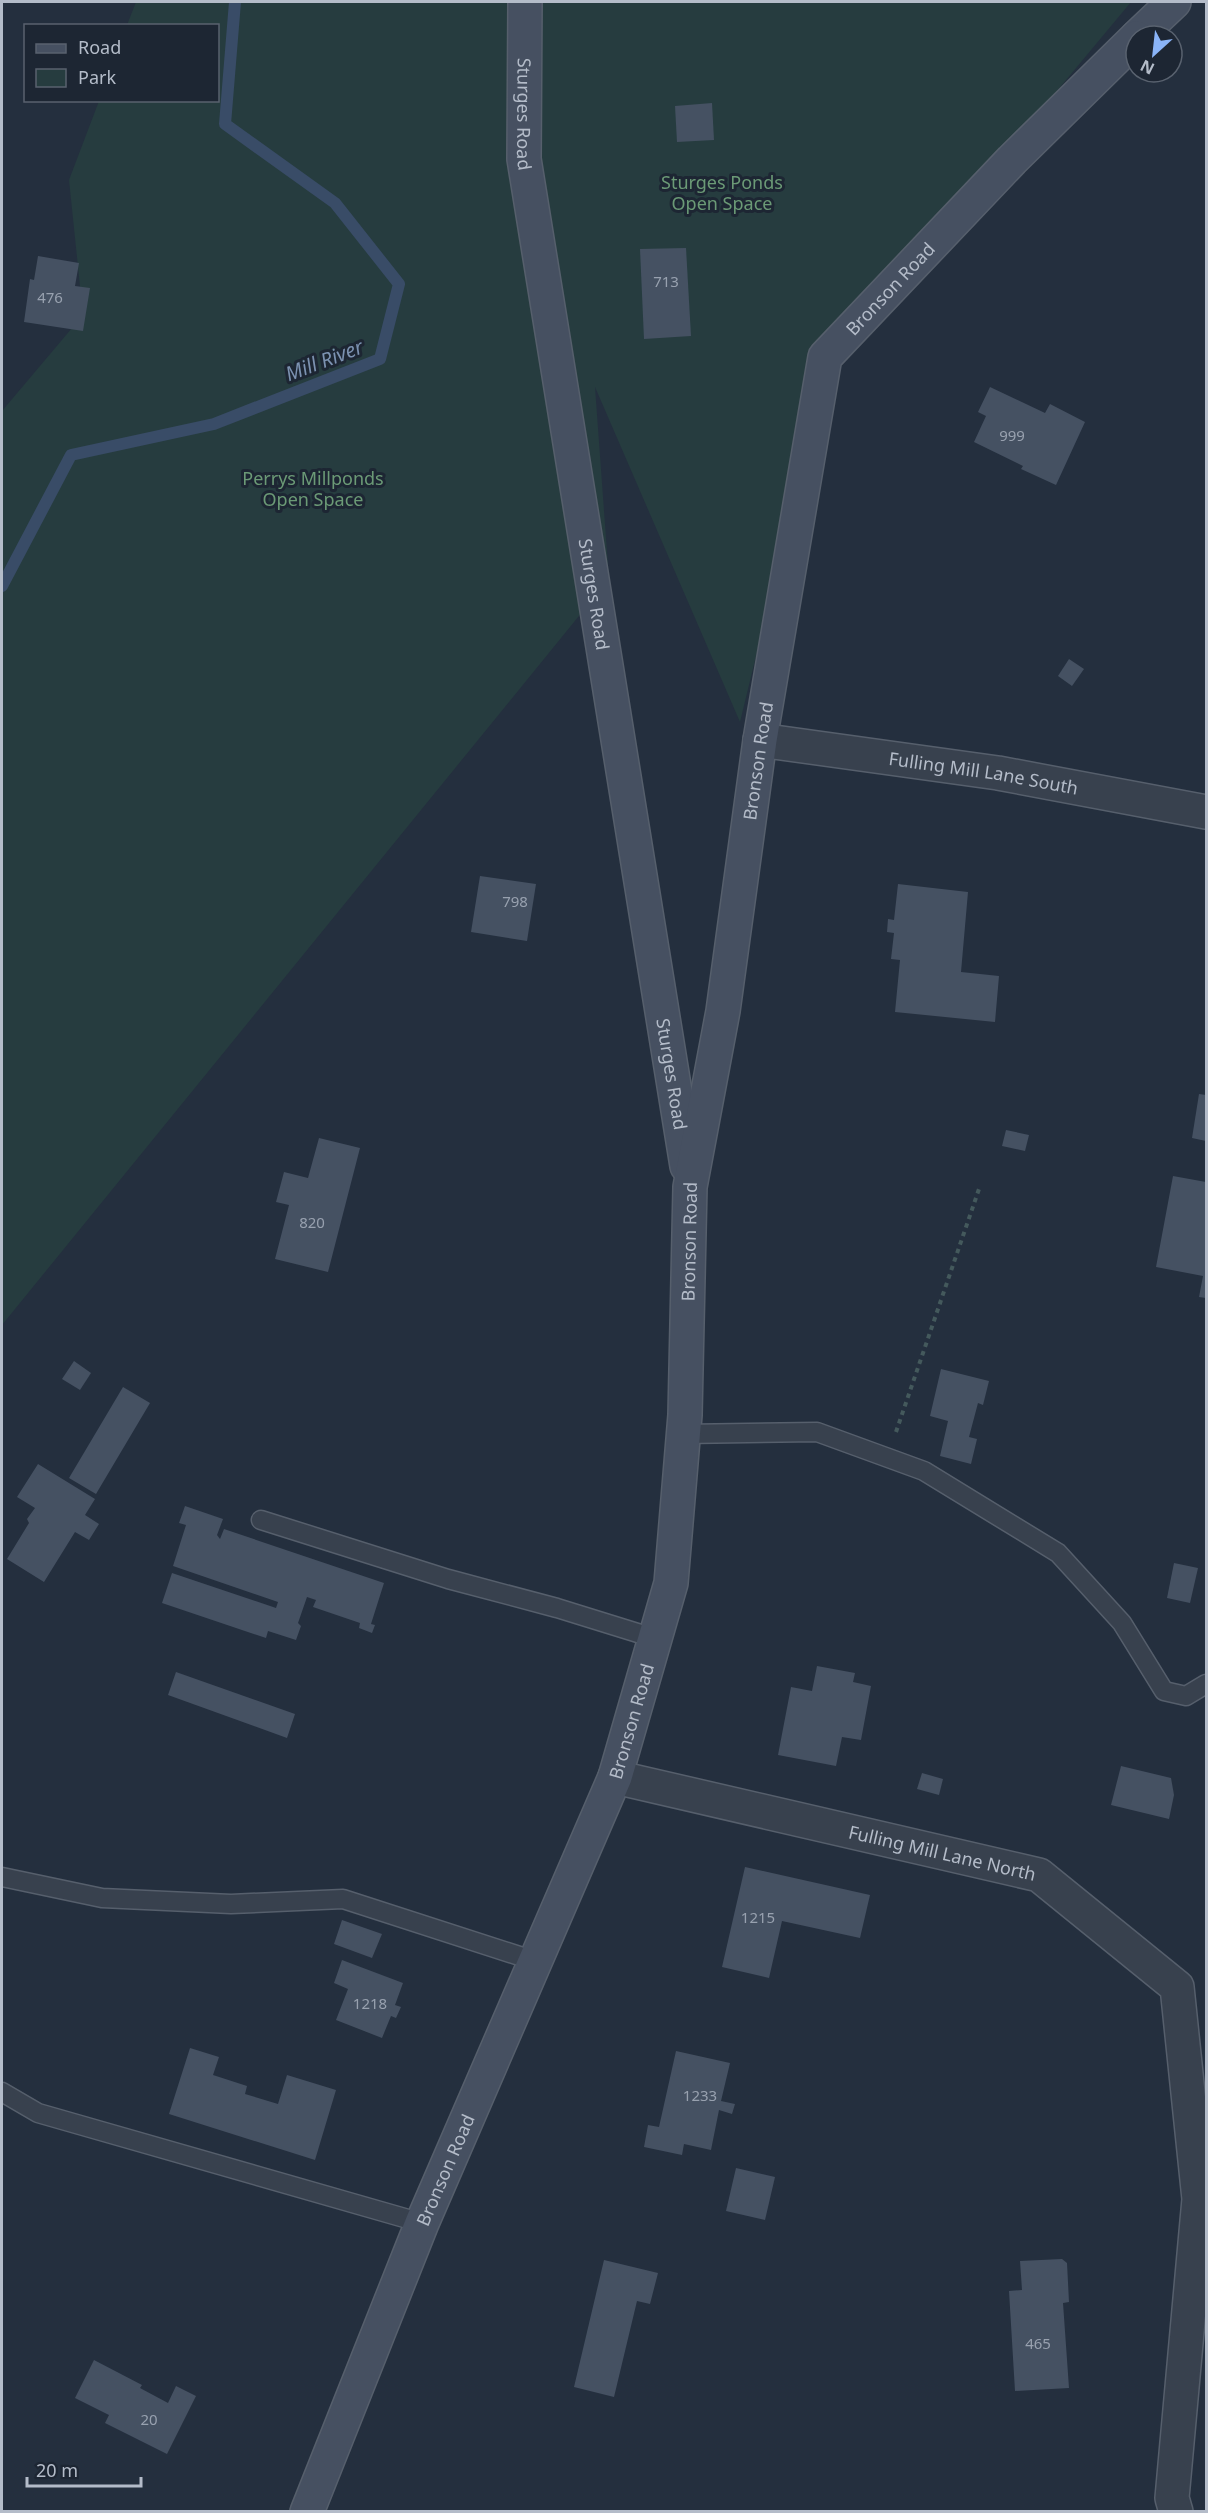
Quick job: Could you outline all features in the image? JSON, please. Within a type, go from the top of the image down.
[{"type":"main road","name":"Sturges Road","points":[[525,2],[524,159],[690,1187]]},
{"type":"main road","name":"Bronson Road","points":[[1151,24],[1174,2]]},
{"type":"main road","name":"Bronson Road","points":[[307,2511],[422,2223],[615,1777],[657,1639],[671,1583],[683,1434],[690,1187],[723,1011],[760,740],[825,357],[1012,160],[1124,50]]},
{"type":"street","name":"Fulling Mill Lane South","points":[[760,740],[998,773],[1206,812]]},
{"type":"street","name":"Fulling Mill Lane North","points":[[615,1777],[1039,1875],[1177,1987],[1199,2199],[1172,2499],[1176,2511]]},
{"type":"lane","points":[[683,1434],[817,1432],[924,1471],[1058,1553],[1122,1623],[1164,1691],[1186,1696],[1206,1684]]},
{"type":"lane","points":[[261,1520],[448,1580],[557,1608],[657,1639]]},
{"type":"lane","points":[[2,1877],[102,1898],[231,1904],[343,1899],[535,1961]]},
{"type":"lane","points":[[2,2092],[38,2113],[422,2223]]},
{"type":"path","points":[[888,1458],[980,1186]]},
{"type":"green space","name":"Perrys Millponds Open Space","points":[[136,2],[1131,2],[831,362],[803,462],[740,722],[595,387],[609,579],[2,1325],[2,411],[83,315],[69,180],[99,102],[219,102],[219,24],[127,24]]},
{"type":"building","points":[[712,103],[714,140],[677,142],[675,106]]},
{"type":"building","points":[[686,248],[691,336],[644,339],[640,249]]},
{"type":"building","points":[[38,256],[79,263],[75,286],[90,288],[83,331],[24,322],[30,279],[34,280]]},
{"type":"building","points":[[990,387],[1045,413],[1050,404],[1085,422],[1056,485],[1021,469],[1023,466],[974,442],[986,416],[978,412]]},
{"type":"building","points":[[1069,659],[1084,669],[1072,686],[1058,676]]},
{"type":"building","points":[[480,876],[536,884],[527,941],[471,932]]},
{"type":"building","points":[[898,884],[968,892],[961,972],[999,976],[995,1022],[895,1012],[900,960],[891,959],[894,933],[887,932],[888,919],[894,920]]},
{"type":"building","points":[[1199,1094],[1206,1095],[1206,1141],[1192,1138]]},
{"type":"building","points":[[1006,1130],[1029,1135],[1025,1151],[1002,1146]]},
{"type":"building","points":[[319,1138],[360,1148],[328,1272],[275,1259],[289,1205],[276,1202],[284,1172],[308,1178]]},
{"type":"building","points":[[1173,1176],[1206,1182],[1206,1298],[1199,1297],[1203,1276],[1156,1267]]},
{"type":"building","points":[[74,1361],[91,1373],[80,1390],[62,1379]]},
{"type":"building","points":[[941,1369],[989,1381],[983,1405],[978,1403],[969,1437],[977,1439],[971,1464],[940,1456],[948,1421],[930,1416]]},
{"type":"building","points":[[123,1387],[150,1403],[96,1494],[69,1478]]},
{"type":"building","points":[[38,1464],[95,1499],[85,1515],[99,1524],[89,1540],[75,1532],[44,1582],[7,1559],[29,1523],[27,1519],[35,1508],[17,1497]]},
{"type":"building","points":[[185,1506],[223,1519],[217,1535],[220,1539],[224,1529],[384,1583],[371,1624],[375,1625],[372,1633],[359,1628],[360,1623],[313,1607],[316,1600],[307,1597],[298,1623],[301,1626],[296,1640],[268,1631],[266,1638],[162,1603],[172,1573],[276,1608],[278,1602],[173,1566],[186,1525],[179,1523]]},
{"type":"building","points":[[1174,1563],[1198,1568],[1190,1603],[1167,1598]]},
{"type":"building","points":[[817,1666],[855,1673],[853,1682],[871,1686],[861,1740],[842,1737],[836,1766],[778,1755],[791,1687],[812,1691]]},
{"type":"building","points":[[176,1672],[295,1714],[287,1738],[168,1695]]},
{"type":"building","points":[[1121,1766],[1171,1778],[1174,1795],[1169,1819],[1111,1805]]},
{"type":"building","points":[[922,1773],[943,1779],[939,1795],[917,1789]]},
{"type":"building","points":[[745,1867],[870,1895],[860,1938],[782,1921],[769,1978],[722,1967]]},
{"type":"building","points":[[342,1920],[382,1934],[372,1958],[334,1944]]},
{"type":"building","points":[[342,1960],[403,1983],[395,2005],[401,2007],[396,2018],[391,2016],[382,2038],[336,2020],[348,1989],[334,1983]]},
{"type":"building","points":[[190,2048],[219,2057],[213,2075],[247,2086],[245,2094],[278,2104],[287,2075],[336,2090],[315,2160],[169,2114]]},
{"type":"building","points":[[676,2051],[730,2063],[721,2101],[735,2104],[732,2114],[719,2110],[711,2150],[684,2144],[682,2155],[644,2147],[648,2125],[659,2127]]},
{"type":"building","points":[[736,2168],[775,2177],[765,2220],[726,2211]]},
{"type":"building","points":[[1062,2259],[1067,2263],[1069,2302],[1063,2303],[1069,2388],[1015,2391],[1009,2291],[1022,2290],[1020,2261]]},
{"type":"building","points":[[604,2260],[658,2273],[650,2304],[637,2301],[614,2397],[574,2387]]},
{"type":"building","points":[[94,2360],[142,2385],[140,2388],[168,2403],[176,2386],[196,2396],[167,2454],[105,2423],[109,2415],[75,2398]]},
{"type":"waterway","name":"Mill River","points":[[2,586],[71,455],[214,424],[380,359],[399,284],[335,203],[225,124],[235,2]]},
{"type":"park label","name":"Sturges Ponds Open Space","points":[[722,192]]}]
